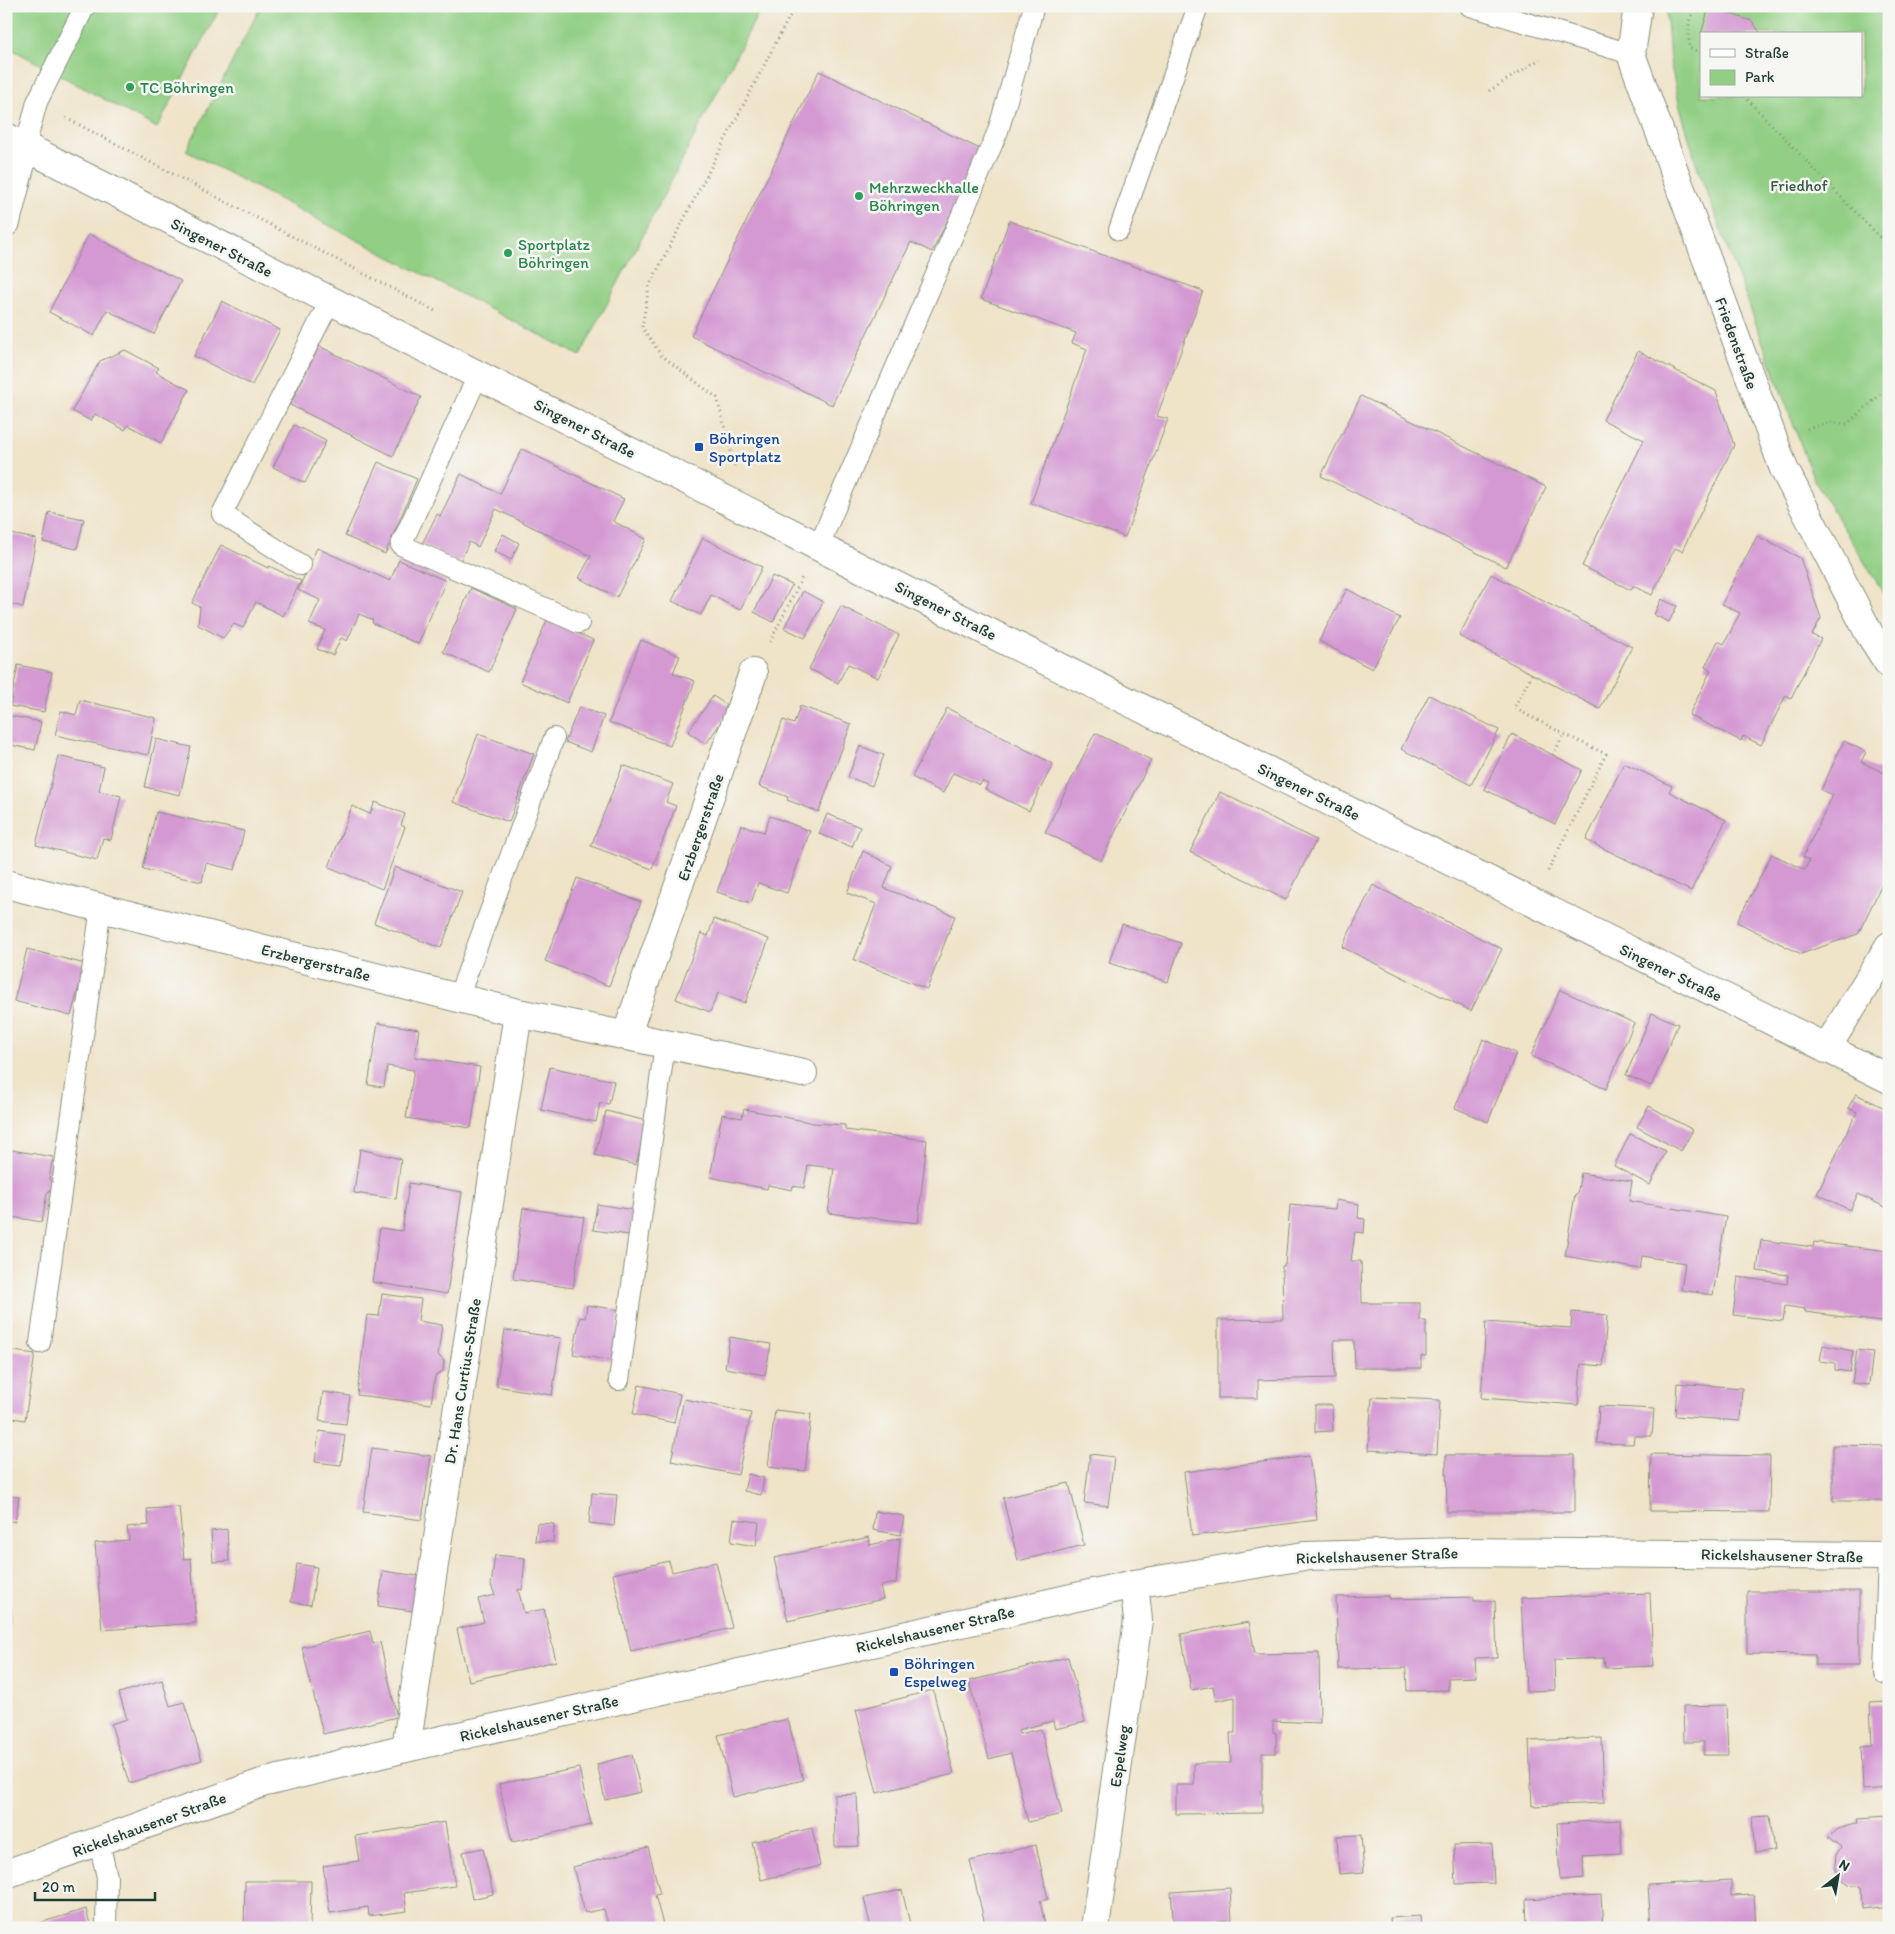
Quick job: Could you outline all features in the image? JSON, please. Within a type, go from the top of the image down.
[{"type":"street","name":"Friedenstraße","points":[[1638,6],[1631,54],[1784,469],[1869,633],[1889,664]]},
{"type":"street","points":[[6,222],[16,142]]},
{"type":"street","name":"Singener Straße","points":[[16,142],[819,545],[964,620],[1889,1079]]},
{"type":"street","name":"Erzbergerstraße","points":[[626,1036],[753,674]]},
{"type":"street","name":"Erzbergerstraße","points":[[6,884],[518,1013],[802,1073]]},
{"type":"street","points":[[1826,1049],[1889,946]]},
{"type":"street","name":"Dr. Hans Curtius-Straße","points":[[406,1748],[518,1013]]},
{"type":"street","name":"Rickelshausener Straße","points":[[6,1874],[262,1783],[406,1748],[1134,1584],[1304,1556],[1462,1552],[1888,1556]]},
{"type":"street","name":"Espelweg","points":[[1095,1928],[1138,1620],[1134,1584]]},
{"type":"lane","points":[[16,142],[86,6]]},
{"type":"lane","points":[[819,545],[998,131],[1034,6]]},
{"type":"lane","points":[[1119,230],[1198,6]]},
{"type":"lane","points":[[1470,6],[1631,54]]},
{"type":"lane","points":[[301,565],[222,514],[330,301]]},
{"type":"lane","points":[[478,375],[400,544],[579,623]]},
{"type":"lane","points":[[458,998],[554,738]]},
{"type":"lane","points":[[40,1343],[101,907]]},
{"type":"lane","points":[[619,1380],[665,1044]]},
{"type":"lane","points":[[1888,1556],[1884,1674],[1889,1674]]},
{"type":"lane","points":[[99,1842],[107,1877],[106,1928]]},
{"type":"path","points":[[736,469],[717,398],[661,355],[642,327],[649,286],[795,6]]},
{"type":"path","points":[[1696,6],[1689,21],[1689,48],[1700,52]]},
{"type":"path","points":[[1876,6],[1889,18]]},
{"type":"path","points":[[1490,91],[1574,37]]},
{"type":"path","points":[[1746,98],[1889,247]]},
{"type":"path","points":[[1878,236],[1889,226]]},
{"type":"path","points":[[1798,432],[1831,422],[1847,424],[1889,387]]},
{"type":"path","points":[[753,674],[819,545]]},
{"type":"path","points":[[1532,674],[1514,708],[1606,754],[1533,903]]},
{"type":"path","points":[[1553,755],[1564,734]]},
{"type":"green space","name":"TC Böhringen","points":[[6,6],[221,6],[157,128],[6,46]]},
{"type":"green space","name":"Sportplatz Böhringen","points":[[261,6],[762,6],[580,356],[186,151]]},
{"type":"green space","name":"Friedhof","points":[[1666,6],[1889,6],[1889,602],[1814,480],[1696,163],[1679,103],[1670,61]]},
{"type":"building","points":[[1709,7],[1752,21],[1760,32],[1702,32]]},
{"type":"building","name":"Mehrzweckhalle Böhringen","points":[[819,71],[982,150],[932,252],[911,242],[832,405],[691,336]]},
{"type":"building","points":[[1009,221],[1203,291],[1157,416],[1168,419],[1125,537],[1031,503],[1087,349],[1072,343],[1076,333],[981,299]]},
{"type":"building","points":[[89,234],[181,281],[154,334],[107,310],[94,336],[49,312]]},
{"type":"building","points":[[222,301],[280,330],[252,385],[194,356]]},
{"type":"building","points":[[319,346],[421,397],[393,456],[290,405]]},
{"type":"building","points":[[125,350],[159,368],[156,372],[189,390],[161,443],[128,425],[125,430],[95,414],[91,421],[72,411],[100,361]]},
{"type":"building","points":[[1638,351],[1716,391],[1734,445],[1682,551],[1675,548],[1652,595],[1633,586],[1631,590],[1582,566],[1644,440],[1603,420]]},
{"type":"building","points":[[1361,396],[1546,487],[1506,567],[1321,476]]},
{"type":"building","points":[[294,425],[326,441],[305,483],[273,467]]},
{"type":"building","points":[[522,449],[624,499],[613,521],[646,539],[617,597],[579,578],[591,556],[496,509],[478,547],[469,542],[459,563],[422,544],[437,514],[440,516],[461,474],[500,494]]},
{"type":"building","points":[[378,462],[417,479],[385,554],[345,536]]},
{"type":"building","points":[[49,512],[84,519],[77,549],[43,542]]},
{"type":"building","points":[[6,533],[36,539],[23,607],[6,603]]},
{"type":"building","points":[[503,534],[519,543],[511,560],[494,551]]},
{"type":"building","points":[[1757,536],[1800,558],[1821,618],[1812,635],[1821,639],[1791,698],[1786,695],[1761,745],[1743,736],[1741,741],[1689,715],[1711,670],[1705,667],[1718,641],[1724,644],[1740,613],[1722,604]]},
{"type":"building","points":[[703,538],[762,567],[740,610],[711,595],[701,615],[672,601]]},
{"type":"building","points":[[221,545],[268,568],[269,566],[301,581],[283,616],[256,602],[243,628],[234,624],[223,638],[198,625],[200,607],[192,603]]},
{"type":"building","points":[[317,548],[390,581],[399,560],[446,581],[418,644],[372,623],[373,620],[359,614],[347,641],[341,638],[333,655],[317,649],[325,630],[309,624],[320,600],[298,590]]},
{"type":"building","points":[[1491,574],[1632,647],[1600,709],[1459,636]]},
{"type":"building","points":[[772,576],[792,585],[773,622],[754,612]]},
{"type":"building","points":[[471,588],[517,609],[489,672],[443,652]]},
{"type":"building","points":[[1347,589],[1400,618],[1372,669],[1319,641]]},
{"type":"building","points":[[803,591],[823,602],[805,638],[784,628]]},
{"type":"building","points":[[1661,599],[1677,606],[1669,622],[1654,615]]},
{"type":"building","points":[[841,606],[899,635],[878,678],[848,664],[838,683],[809,669]]},
{"type":"building","points":[[547,620],[593,640],[567,703],[520,682]]},
{"type":"building","points":[[641,640],[680,656],[673,673],[695,681],[670,746],[609,722]]},
{"type":"building","points":[[18,665],[52,672],[44,712],[10,706]]},
{"type":"building","points":[[1429,695],[1499,730],[1471,785],[1401,749]]},
{"type":"building","points":[[713,696],[731,708],[706,744],[688,732]]},
{"type":"building","points":[[80,700],[156,718],[148,755],[55,735],[61,711],[76,715]]},
{"type":"building","points":[[800,706],[851,724],[819,812],[787,800],[788,797],[759,786],[783,720],[794,724]]},
{"type":"building","points":[[579,707],[604,716],[591,752],[565,742]]},
{"type":"building","points":[[947,708],[1053,764],[1029,811],[985,789],[988,784],[982,781],[980,785],[953,773],[943,793],[912,777]]},
{"type":"building","points":[[11,716],[41,722],[35,750],[6,744]]},
{"type":"building","points":[[1095,733],[1151,760],[1101,861],[1045,832]]},
{"type":"building","points":[[478,734],[534,754],[509,822],[453,802]]},
{"type":"building","points":[[1512,734],[1582,770],[1555,824],[1484,789]]},
{"type":"building","points":[[156,739],[191,747],[180,795],[145,787]]},
{"type":"building","points":[[1844,741],[1866,752],[1861,762],[1889,775],[1889,870],[1858,934],[1801,954],[1737,922],[1772,854],[1805,870],[1809,860],[1803,857],[1833,795],[1821,790]]},
{"type":"building","points":[[860,746],[884,755],[872,786],[848,777]]},
{"type":"building","points":[[58,756],[104,767],[99,791],[121,796],[111,840],[103,838],[97,860],[36,845]]},
{"type":"building","points":[[1624,763],[1672,786],[1669,792],[1726,820],[1691,891],[1586,840]]},
{"type":"building","points":[[623,765],[673,784],[666,802],[676,806],[652,869],[591,846]]},
{"type":"building","points":[[1220,792],[1316,840],[1286,900],[1190,852]]},
{"type":"building","points":[[375,802],[405,814],[401,825],[405,827],[382,889],[329,867],[352,806],[370,814]]},
{"type":"building","points":[[156,812],[244,831],[235,870],[206,863],[202,882],[143,869]]},
{"type":"building","points":[[827,814],[860,827],[852,847],[819,834]]},
{"type":"building","points":[[770,816],[810,831],[787,893],[758,883],[751,903],[717,892],[741,825],[764,832]]},
{"type":"building","points":[[863,851],[892,866],[884,888],[955,916],[927,989],[854,960],[876,904],[847,893]]},
{"type":"building","points":[[395,867],[462,892],[441,948],[374,923]]},
{"type":"building","points":[[577,878],[641,902],[609,986],[545,961]]},
{"type":"building","points":[[1373,885],[1502,949],[1471,1011],[1342,947]]},
{"type":"building","points":[[714,919],[769,939],[745,1003],[718,993],[710,1012],[676,999],[701,933],[708,936]]},
{"type":"building","points":[[1122,924],[1181,943],[1168,982],[1109,963]]},
{"type":"building","points":[[27,949],[85,964],[71,1016],[14,1001]]},
{"type":"building","points":[[1560,990],[1634,1023],[1606,1089],[1531,1056]]},
{"type":"building","points":[[1652,1013],[1678,1024],[1651,1086],[1626,1075]]},
{"type":"building","points":[[378,1023],[419,1029],[415,1057],[480,1067],[471,1128],[406,1118],[414,1070],[387,1066],[384,1087],[368,1085]]},
{"type":"building","points":[[1483,1039],[1516,1053],[1488,1122],[1455,1108]]},
{"type":"building","points":[[550,1067],[614,1081],[609,1104],[600,1103],[596,1122],[541,1110]]},
{"type":"building","points":[[1856,1094],[1889,1110],[1887,1208],[1858,1194],[1850,1210],[1817,1194],[1857,1112],[1848,1108]]},
{"type":"building","points":[[1649,1106],[1693,1130],[1681,1151],[1637,1127]]},
{"type":"building","points":[[744,1109],[814,1123],[845,1125],[845,1130],[927,1140],[918,1223],[828,1213],[834,1168],[808,1165],[804,1188],[793,1186],[792,1190],[768,1185],[767,1189],[710,1177],[722,1114],[742,1118]]},
{"type":"building","points":[[606,1111],[647,1121],[636,1165],[595,1155]]},
{"type":"building","points":[[1630,1134],[1666,1151],[1650,1185],[1614,1166]]},
{"type":"building","points":[[6,1149],[53,1157],[49,1179],[55,1186],[47,1193],[42,1222],[6,1216]]},
{"type":"building","points":[[360,1149],[401,1159],[396,1199],[354,1193]]},
{"type":"building","points":[[1581,1173],[1632,1181],[1629,1201],[1726,1217],[1713,1295],[1681,1290],[1685,1263],[1642,1256],[1640,1269],[1565,1256],[1575,1194],[1577,1195]]},
{"type":"building","points":[[409,1183],[462,1192],[447,1294],[372,1282],[380,1228],[402,1231]]},
{"type":"building","points":[[1336,1200],[1359,1204],[1358,1218],[1365,1219],[1364,1233],[1355,1232],[1351,1261],[1361,1261],[1362,1303],[1420,1303],[1420,1321],[1426,1321],[1426,1356],[1421,1356],[1421,1368],[1355,1368],[1354,1340],[1334,1340],[1335,1378],[1258,1380],[1258,1398],[1218,1398],[1218,1320],[1283,1319],[1282,1266],[1285,1265],[1290,1205],[1335,1209]]},
{"type":"building","points":[[597,1204],[633,1210],[629,1235],[593,1230]]},
{"type":"building","points":[[523,1208],[584,1217],[573,1288],[513,1279]]},
{"type":"building","points":[[1761,1240],[1813,1247],[1814,1242],[1889,1251],[1889,1323],[1805,1312],[1805,1309],[1785,1306],[1783,1321],[1733,1315],[1738,1277],[1787,1284],[1788,1275],[1757,1271]]},
{"type":"building","points":[[382,1294],[421,1299],[418,1321],[442,1325],[438,1355],[444,1361],[443,1371],[435,1376],[431,1404],[357,1395],[367,1315],[379,1316]]},
{"type":"building","points":[[587,1305],[620,1310],[613,1361],[573,1354],[580,1317],[585,1318]]},
{"type":"building","points":[[1572,1312],[1607,1315],[1603,1366],[1581,1364],[1578,1405],[1481,1398],[1486,1322],[1571,1328]]},
{"type":"building","points":[[505,1330],[561,1338],[552,1395],[496,1386]]},
{"type":"building","points":[[730,1337],[771,1344],[765,1375],[725,1368]]},
{"type":"building","points":[[1823,1345],[1853,1351],[1850,1372],[1835,1370],[1835,1363],[1820,1361]]},
{"type":"building","points":[[6,1350],[35,1354],[25,1420],[6,1417]]},
{"type":"building","points":[[1857,1350],[1873,1352],[1869,1385],[1852,1383]]},
{"type":"building","points":[[1677,1383],[1742,1388],[1740,1421],[1675,1416]]},
{"type":"building","points":[[639,1385],[680,1394],[674,1423],[633,1414]]},
{"type":"building","points":[[323,1392],[350,1396],[346,1424],[319,1421]]},
{"type":"building","points":[[1372,1397],[1440,1400],[1437,1454],[1368,1450]]},
{"type":"building","points":[[684,1399],[751,1413],[738,1475],[671,1461]]},
{"type":"building","points":[[1315,1405],[1332,1405],[1333,1431],[1315,1432]]},
{"type":"building","points":[[1599,1406],[1654,1409],[1652,1436],[1634,1436],[1633,1444],[1597,1443]]},
{"type":"building","points":[[775,1410],[811,1414],[805,1471],[768,1467]]},
{"type":"building","points":[[319,1431],[345,1435],[341,1465],[315,1462]]},
{"type":"building","points":[[1833,1445],[1889,1446],[1889,1501],[1833,1501]]},
{"type":"building","points":[[372,1448],[431,1456],[422,1520],[363,1512]]},
{"type":"building","points":[[1090,1454],[1114,1457],[1108,1506],[1084,1503]]},
{"type":"building","points":[[1651,1454],[1770,1456],[1769,1512],[1650,1511]]},
{"type":"building","points":[[1446,1455],[1575,1455],[1575,1512],[1447,1512]]},
{"type":"building","points":[[1309,1456],[1317,1520],[1192,1536],[1184,1472]]},
{"type":"building","points":[[748,1474],[764,1478],[761,1495],[744,1491]]},
{"type":"building","points":[[1069,1483],[1084,1545],[1018,1561],[1003,1498]]},
{"type":"building","points":[[592,1493],[617,1495],[614,1526],[589,1523]]},
{"type":"building","points":[[6,1495],[19,1497],[15,1522],[6,1520]]},
{"type":"building","points":[[179,1507],[184,1559],[191,1558],[196,1623],[102,1630],[95,1543],[129,1540],[127,1527],[149,1525],[147,1509]]},
{"type":"building","points":[[875,1511],[904,1516],[901,1535],[873,1530]]},
{"type":"building","points":[[734,1519],[759,1522],[756,1546],[731,1542]]},
{"type":"building","points":[[537,1523],[554,1524],[553,1542],[535,1541]]},
{"type":"building","points":[[227,1529],[229,1561],[213,1562],[211,1531]]},
{"type":"building","points":[[869,1537],[870,1545],[900,1538],[896,1583],[880,1586],[883,1599],[788,1621],[774,1558]]},
{"type":"building","points":[[495,1555],[525,1558],[522,1590],[518,1589],[524,1613],[544,1609],[556,1661],[469,1681],[457,1629],[484,1622],[478,1599],[495,1595],[491,1585]]},
{"type":"building","points":[[669,1561],[672,1572],[716,1562],[732,1628],[631,1651],[613,1574]]},
{"type":"building","points":[[297,1564],[317,1567],[311,1605],[291,1602]]},
{"type":"building","points":[[383,1571],[418,1576],[413,1611],[378,1606]]},
{"type":"building","points":[[1747,1591],[1859,1591],[1859,1665],[1815,1665],[1815,1655],[1747,1654]]},
{"type":"building","points":[[1650,1593],[1653,1666],[1605,1668],[1604,1658],[1554,1660],[1555,1690],[1526,1691],[1521,1598]]},
{"type":"building","points":[[1388,1596],[1388,1599],[1474,1597],[1474,1601],[1495,1601],[1497,1657],[1475,1658],[1476,1677],[1448,1678],[1448,1690],[1407,1691],[1406,1668],[1338,1669],[1336,1597]]},
{"type":"building","points":[[6,1607],[11,1608],[8,1638],[6,1638]]},
{"type":"building","points":[[1249,1622],[1255,1654],[1319,1653],[1320,1723],[1273,1721],[1273,1732],[1276,1733],[1276,1753],[1262,1753],[1262,1813],[1176,1814],[1176,1785],[1194,1785],[1194,1763],[1231,1763],[1230,1733],[1235,1733],[1235,1697],[1216,1701],[1213,1686],[1191,1690],[1181,1634]]},
{"type":"building","points":[[370,1631],[373,1644],[380,1642],[397,1717],[323,1734],[302,1647]]},
{"type":"building","points":[[1068,1657],[1085,1722],[1055,1729],[1053,1721],[1018,1730],[1019,1734],[1041,1729],[1062,1814],[1028,1822],[1011,1753],[989,1759],[969,1681]]},
{"type":"building","points":[[162,1680],[170,1706],[184,1702],[202,1760],[129,1783],[111,1724],[127,1719],[119,1693]]},
{"type":"building","points":[[933,1690],[954,1774],[877,1793],[856,1710]]},
{"type":"building","points":[[1889,1702],[1889,1788],[1863,1790],[1861,1747],[1872,1746],[1870,1703]]},
{"type":"building","points":[[1726,1705],[1728,1755],[1704,1755],[1704,1742],[1684,1742],[1683,1706]]},
{"type":"building","points":[[788,1719],[803,1780],[733,1797],[718,1735]]},
{"type":"building","points":[[1602,1738],[1604,1803],[1532,1806],[1529,1741]]},
{"type":"building","points":[[632,1755],[641,1792],[605,1800],[597,1764]]},
{"type":"building","points":[[579,1768],[591,1825],[512,1842],[499,1784]]},
{"type":"building","points":[[857,1794],[859,1846],[835,1847],[834,1795]]},
{"type":"building","points":[[1770,1816],[1774,1851],[1755,1853],[1752,1817]]},
{"type":"building","points":[[1889,1817],[1889,1906],[1862,1909],[1861,1886],[1849,1884],[1840,1878],[1835,1866],[1836,1856],[1841,1848],[1828,1838],[1837,1829],[1858,1823],[1857,1819]]},
{"type":"building","points":[[1620,1820],[1622,1854],[1583,1856],[1584,1878],[1560,1880],[1557,1823]]},
{"type":"building","points":[[445,1822],[455,1886],[404,1893],[407,1911],[369,1916],[368,1907],[330,1913],[323,1866],[359,1861],[355,1836]]},
{"type":"building","points":[[812,1828],[820,1866],[761,1880],[752,1842]]},
{"type":"building","points":[[1361,1835],[1364,1872],[1339,1874],[1337,1836]]},
{"type":"building","points":[[1492,1844],[1494,1883],[1456,1884],[1454,1845]]},
{"type":"building","points":[[1036,1845],[1048,1899],[1040,1901],[1045,1925],[1035,1928],[986,1928],[970,1861]]},
{"type":"building","points":[[648,1847],[660,1894],[655,1895],[664,1928],[609,1928],[604,1909],[585,1913],[573,1867]]},
{"type":"building","points":[[483,1848],[493,1894],[472,1899],[463,1852]]},
{"type":"building","points":[[1731,1880],[1731,1896],[1754,1895],[1756,1928],[1651,1928],[1648,1885]]},
{"type":"building","points":[[245,1881],[311,1881],[310,1928],[244,1928]]},
{"type":"building","points":[[1230,1888],[1232,1920],[1218,1921],[1219,1928],[1174,1928],[1171,1892]]},
{"type":"building","points":[[902,1890],[910,1924],[896,1928],[871,1928],[864,1898]]},
{"type":"building","points":[[1601,1895],[1603,1928],[1527,1928],[1526,1899]]},
{"type":"building","points":[[86,1909],[91,1928],[26,1927]]},
{"type":"building","points":[[1420,1916],[1421,1928],[1391,1928],[1390,1918]]},
{"type":"place","name":"TC Böhringen","points":[[130,87]]},
{"type":"place","name":"Mehrzweckhalle Böhringen","points":[[859,196]]},
{"type":"place","name":"Sportplatz Böhringen","points":[[508,253]]},
{"type":"place","name":"Böhringen Sportplatz","points":[[699,447]]},
{"type":"place","name":"Böhringen Espelweg","points":[[894,1672]]}]
